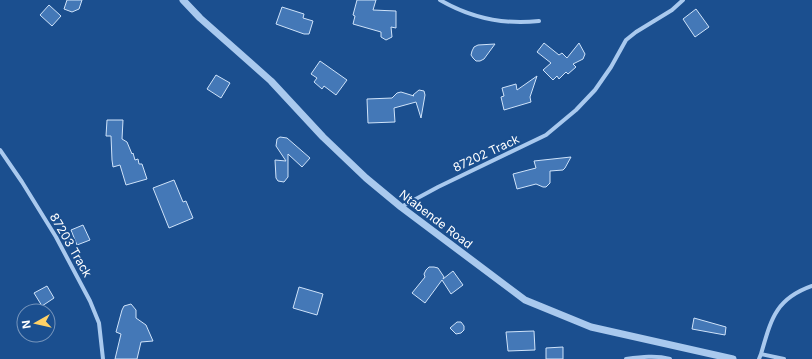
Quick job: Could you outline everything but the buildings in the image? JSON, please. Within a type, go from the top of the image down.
[{"type":"street","name":"Ntabende Road","points":[[183,0],[200,18],[270,81],[366,178],[401,207],[525,300],[591,327],[733,359]]},
{"type":"street","points":[[440,0],[454,8],[489,20],[524,22],[539,21]]},
{"type":"street","name":"87202 Track","points":[[401,207],[438,186],[546,135],[576,110],[599,84],[611,67],[626,40],[636,32],[672,10],[682,0]]},
{"type":"street","name":"87203 Track","points":[[0,150],[56,237],[90,301],[99,323],[103,359]]},
{"type":"street","points":[[759,359],[769,326],[777,310],[788,298],[801,290],[812,286]]},
{"type":"street","points":[[761,354],[784,359]]},
{"type":"street","points":[[626,359],[643,357],[664,357],[670,359]]}]
